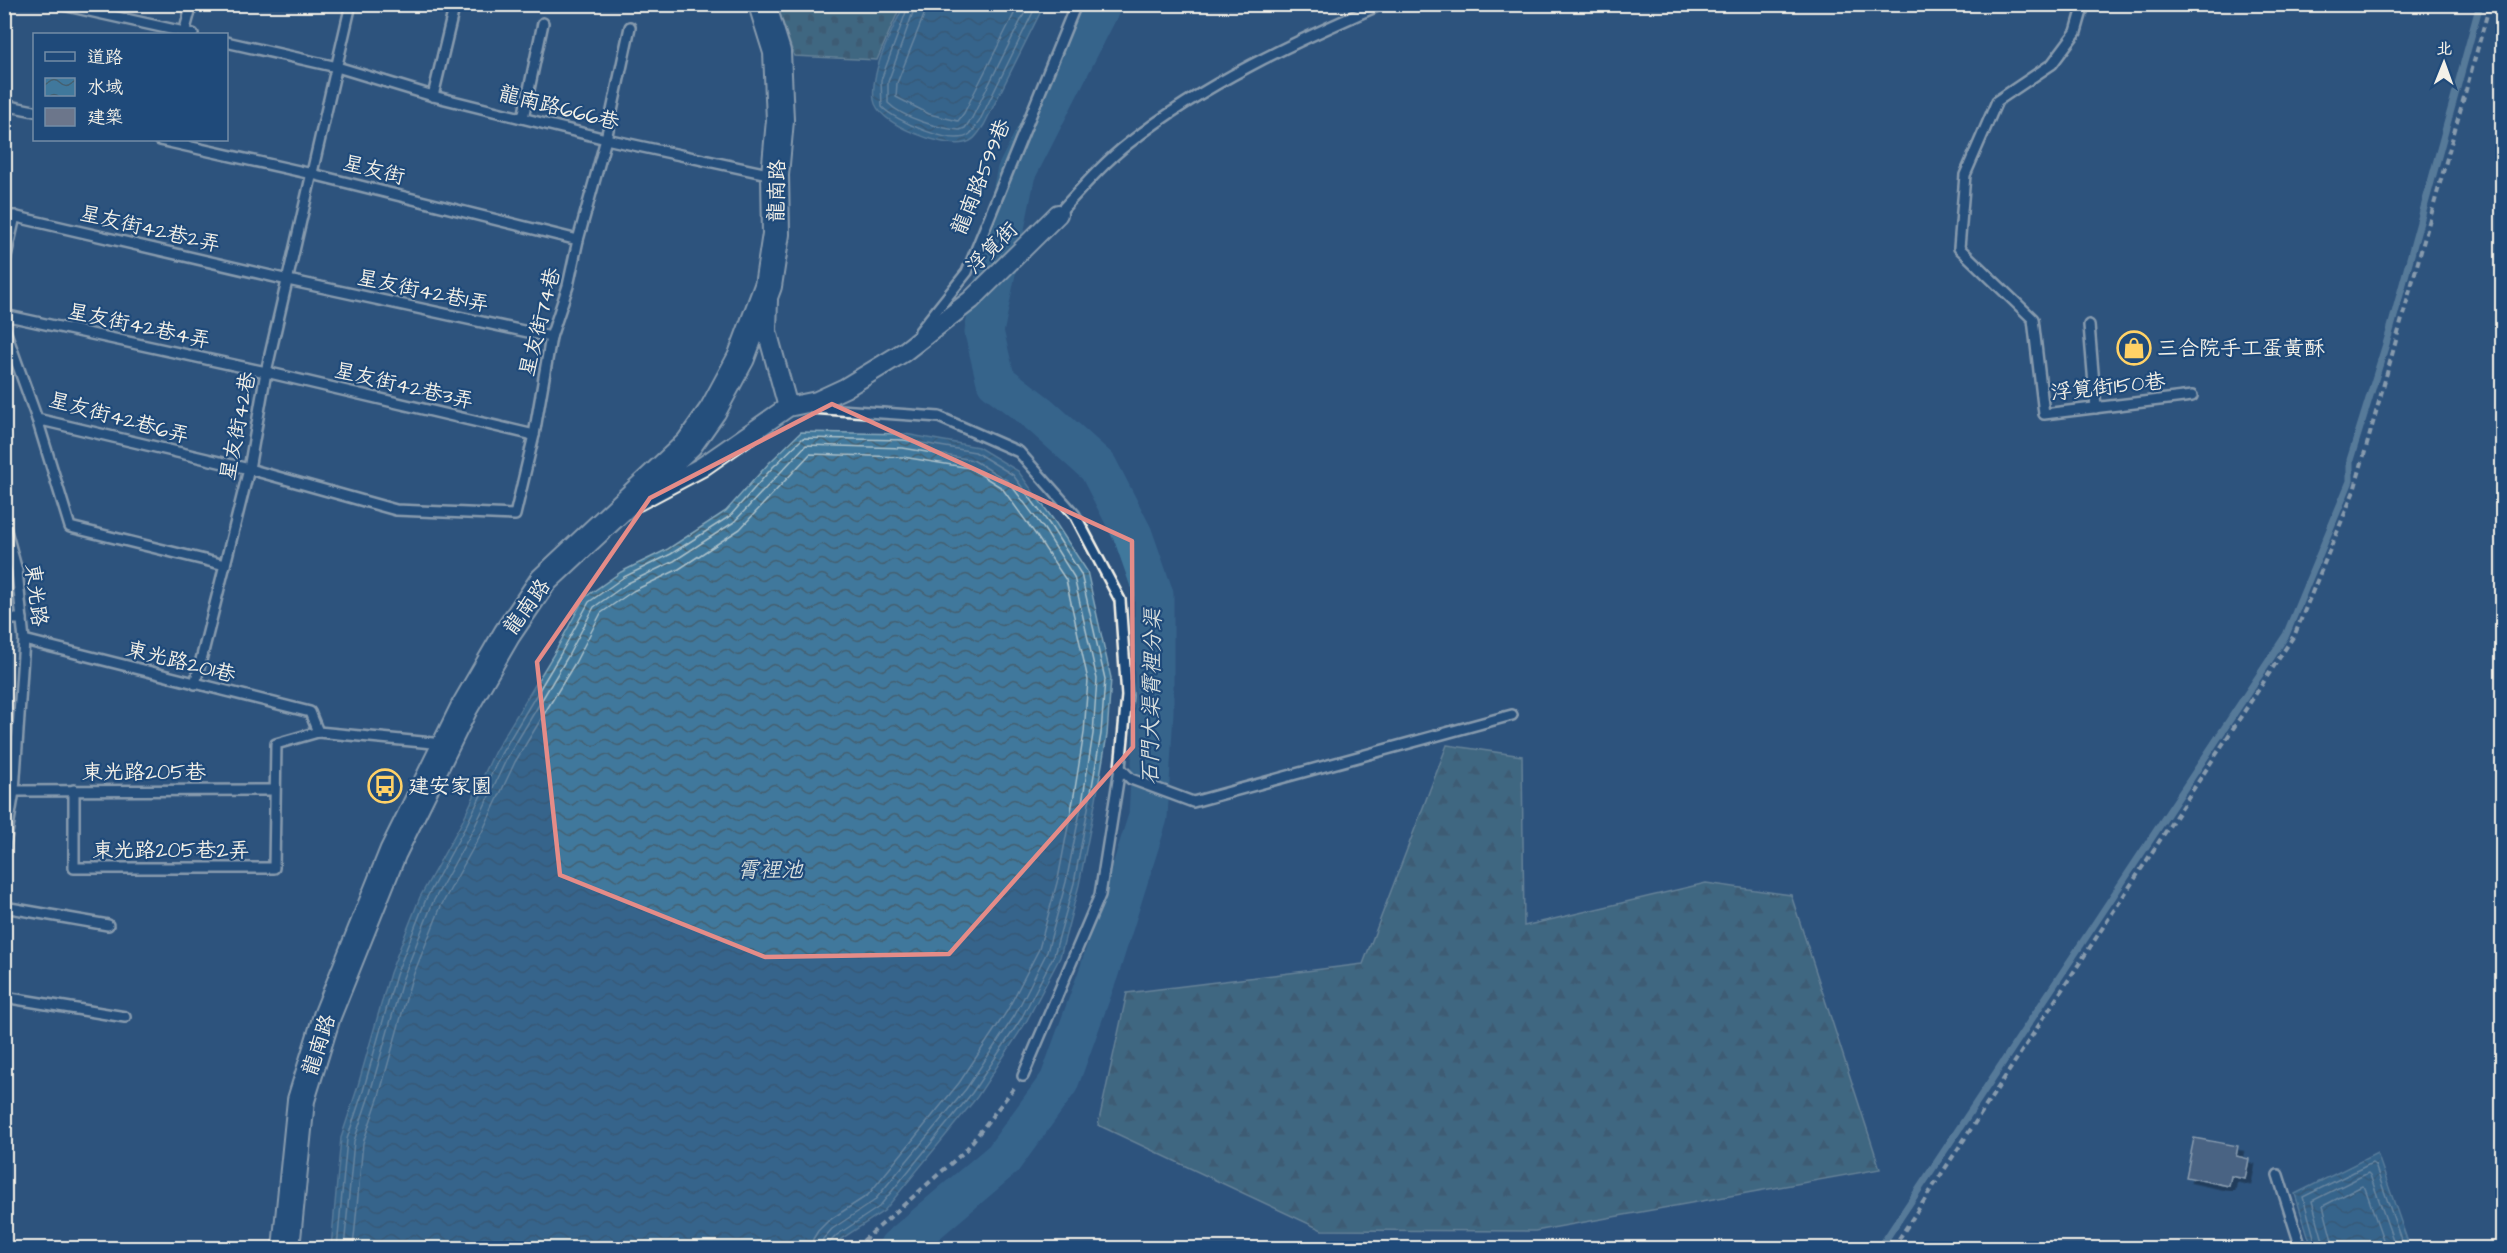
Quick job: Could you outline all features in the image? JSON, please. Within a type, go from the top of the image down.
[{"type":"main road","name":"龍南路","points":[[286,1248],[302,1101],[327,1016],[393,852],[446,745],[507,634],[543,581],[689,444],[713,410],[741,358],[768,286],[776,234],[775,175],[780,120],[777,52],[762,4]]},
{"type":"street","name":"浮筧街","points":[[622,509],[702,467],[788,406],[817,401],[845,388],[904,352],[971,300],[1058,214]]},
{"type":"street","points":[[768,286],[767,331],[788,406]]},
{"type":"lane","points":[[58,4],[82,7],[184,33]]},
{"type":"lane","points":[[188,33],[192,4]]},
{"type":"lane","name":"星友街42巷","points":[[195,684],[249,469],[266,372],[351,4]]},
{"type":"lane","points":[[433,96],[455,4]]},
{"type":"lane","name":"龍南路599巷","points":[[904,352],[967,272],[1076,4]]},
{"type":"lane","name":"浮筧街","points":[[1058,214],[1129,142],[1222,80],[1325,29],[1382,4]]},
{"type":"lane","name":"浮筧街150巷","points":[[2084,4],[2076,32],[2052,64],[1996,101],[1965,175],[1959,248],[2033,319],[2044,414],[2192,396]]},
{"type":"lane","points":[[522,118],[543,23]]},
{"type":"lane","name":"星友街74巷","points":[[514,515],[534,435],[551,337],[568,286],[578,240],[606,139],[630,27]]},
{"type":"lane","name":"龍南路666巷","points":[[228,42],[337,67],[433,96],[606,139],[775,175]]},
{"type":"lane","points":[[4,105],[33,111]]},
{"type":"lane","name":"星友街","points":[[164,141],[312,174],[578,240]]},
{"type":"lane","name":"星友街42巷2弄","points":[[4,214],[288,280]]},
{"type":"lane","points":[[4,266],[15,216]]},
{"type":"lane","name":"星友街42巷1弄","points":[[288,280],[551,337]]},
{"type":"lane","name":"星友街42巷4弄","points":[[4,315],[266,372]]},
{"type":"lane","points":[[2089,325],[2096,408]]},
{"type":"lane","name":"星友街42巷6弄","points":[[4,327],[37,419],[249,469],[396,510],[514,515]]},
{"type":"lane","name":"星友街42巷3弄","points":[[266,372],[534,435]]},
{"type":"lane","points":[[788,406],[939,417],[1019,452],[1075,514],[1120,600],[1127,696],[1120,768],[1100,895],[1023,1076]]},
{"type":"lane","points":[[37,419],[70,527],[225,565]]},
{"type":"lane","name":"東光路","points":[[4,523],[17,571],[24,640],[14,791],[4,850]]},
{"type":"lane","points":[[4,619],[22,619]]},
{"type":"lane","name":"東光路201巷","points":[[24,640],[310,712],[318,732]]},
{"type":"lane","points":[[1120,768],[1131,778],[1193,802],[1512,715]]},
{"type":"lane","points":[[274,790],[276,744],[318,732],[446,745]]},
{"type":"lane","name":"東光路205巷2弄","points":[[74,790],[74,868],[274,868],[274,790]]},
{"type":"lane","name":"東光路205巷","points":[[14,791],[274,790]]},
{"type":"lane","points":[[4,907],[108,925]]},
{"type":"lane","points":[[4,997],[125,1017]]},
{"type":"lane","points":[[2278,1175],[2301,1248]]},
{"type":"path","points":[[1893,1248],[2295,634],[2354,491],[2490,4]]},
{"type":"path","points":[[855,1248],[965,1151],[1023,1076]]},
{"type":"highlighted area","points":[[832,404],[1132,541],[1133,747],[949,954],[765,957],[560,875],[537,662],[650,498]]},
{"type":"green space","points":[[777,4],[901,5],[877,60],[794,56]]},
{"type":"green space","points":[[1447,745],[1522,756],[1524,926],[1706,883],[1791,895],[1880,1169],[1535,1231],[1322,1230],[1098,1125],[1127,993],[1363,964]]},
{"type":"water","points":[[904,5],[1044,5],[984,125],[968,142],[954,144],[927,138],[886,118],[878,109],[874,100],[875,77],[883,51]]},
{"type":"water","name":"霄裡池","points":[[801,432],[905,434],[978,447],[1018,471],[1087,571],[1111,678],[1107,735],[1079,885],[1060,957],[1026,1022],[977,1097],[884,1211],[841,1239],[832,1248],[331,1248],[341,1138],[390,973],[420,897],[462,822],[495,751],[555,652],[584,598],[621,572],[668,549],[726,511],[769,463]]},
{"type":"water","points":[[2377,1153],[2410,1248],[2312,1248],[2295,1194]]},
{"type":"building","points":[[2194,1138],[2238,1146],[2236,1156],[2249,1159],[2245,1179],[2231,1176],[2229,1186],[2186,1177]]},
{"type":"waterway","name":"石門大渠霄裡分渠","points":[[898,1248],[1003,1159],[1059,1082],[1099,972],[1148,817],[1154,711],[1154,595],[1133,535],[1098,467],[1040,415],[996,381],[984,332],[1016,173],[1102,4]]},
{"type":"waterway","points":[[1880,1248],[2286,635],[2350,481],[2350,460],[2390,331],[2480,4]]},
{"type":"place","name":"三合院手工蛋黃酥","points":[[2134,348]]},
{"type":"place","name":"建安家園","points":[[385,786]]}]
